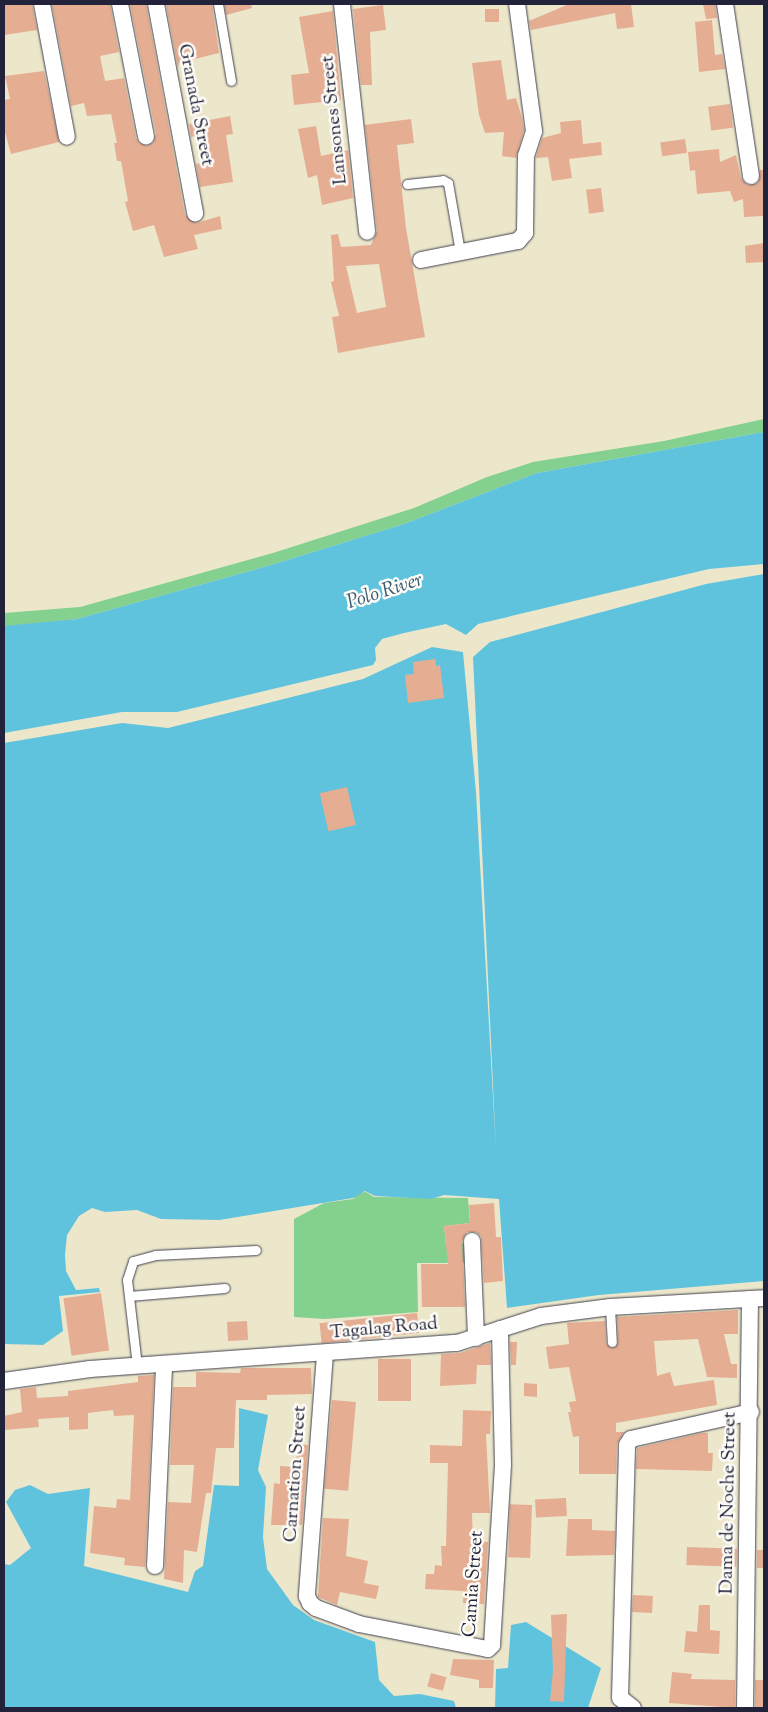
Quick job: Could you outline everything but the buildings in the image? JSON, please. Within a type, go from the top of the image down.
[{"type":"street","points":[[42,4],[66,137]]},
{"type":"street","points":[[120,4],[146,136]]},
{"type":"street","name":"Granada Street","points":[[156,4],[195,213]]},
{"type":"street","name":"Lansones Street","points":[[342,4],[367,232]]},
{"type":"street","points":[[422,260],[518,241],[525,233],[526,156],[534,131],[517,4]]},
{"type":"street","points":[[725,4],[751,176]]},
{"type":"street","points":[[472,1241],[476,1338]]},
{"type":"street","name":"Tagalag Road","points":[[4,1381],[137,1366],[325,1354],[457,1343],[541,1316],[610,1307],[757,1298]]},
{"type":"street","name":"Dama de Noche Street","points":[[746,1708],[751,1412],[757,1298]]},
{"type":"street","name":"Camia Street","points":[[307,1596],[316,1608],[359,1624],[488,1649],[491,1647],[503,1464],[500,1329]]},
{"type":"street","name":"Carnation Street","points":[[307,1596],[325,1354]]},
{"type":"street","points":[[155,1566],[164,1364]]},
{"type":"street","points":[[633,1708],[620,1698],[627,1445],[632,1439],[751,1412]]},
{"type":"lane","points":[[218,4],[231,81]]},
{"type":"lane","points":[[407,184],[443,180],[448,183],[460,252]]},
{"type":"lane","points":[[137,1366],[127,1280],[130,1266],[141,1257],[256,1250]]},
{"type":"lane","points":[[129,1296],[226,1288]]},
{"type":"lane","points":[[610,1307],[612,1342]]},
{"type":"green space","points":[[764,419],[764,432],[537,473],[404,524],[271,565],[77,619],[14,626],[4,631],[4,613],[80,607],[273,553],[414,508],[487,477],[533,462],[664,441]]},
{"type":"green space","points":[[366,1192],[374,1197],[468,1198],[470,1223],[444,1226],[446,1245],[468,1243],[469,1263],[417,1263],[418,1312],[325,1319],[294,1317],[294,1219],[324,1203],[353,1199],[358,1193]]},
{"type":"water","name":"Polo River","points":[[764,432],[764,564],[709,569],[478,624],[466,635],[446,624],[404,633],[382,639],[375,648],[376,660],[373,665],[177,712],[122,712],[4,733],[4,626],[77,619],[271,565],[404,524],[537,473]]},
{"type":"water","points":[[764,574],[764,1281],[599,1295],[507,1308],[499,1199],[444,1195],[431,1199],[375,1196],[365,1191],[353,1198],[219,1220],[161,1219],[137,1210],[105,1212],[92,1208],[79,1216],[67,1235],[66,1271],[76,1290],[99,1288],[100,1292],[59,1296],[63,1331],[43,1345],[4,1344],[4,743],[122,723],[168,728],[363,679],[432,647],[463,652],[476,792],[496,1150],[473,657],[490,642],[706,584]]},
{"type":"water","points":[[239,1408],[268,1415],[258,1470],[266,1487],[263,1537],[267,1569],[293,1605],[314,1620],[375,1642],[379,1680],[394,1696],[420,1694],[454,1701],[456,1708],[4,1708],[4,1564],[10,1565],[31,1548],[6,1502],[15,1490],[30,1485],[48,1494],[90,1488],[84,1566],[188,1592],[195,1571],[203,1566],[214,1485],[239,1486]]},
{"type":"water","points":[[526,1622],[601,1668],[588,1708],[495,1708],[496,1669],[508,1668],[511,1625]]}]
